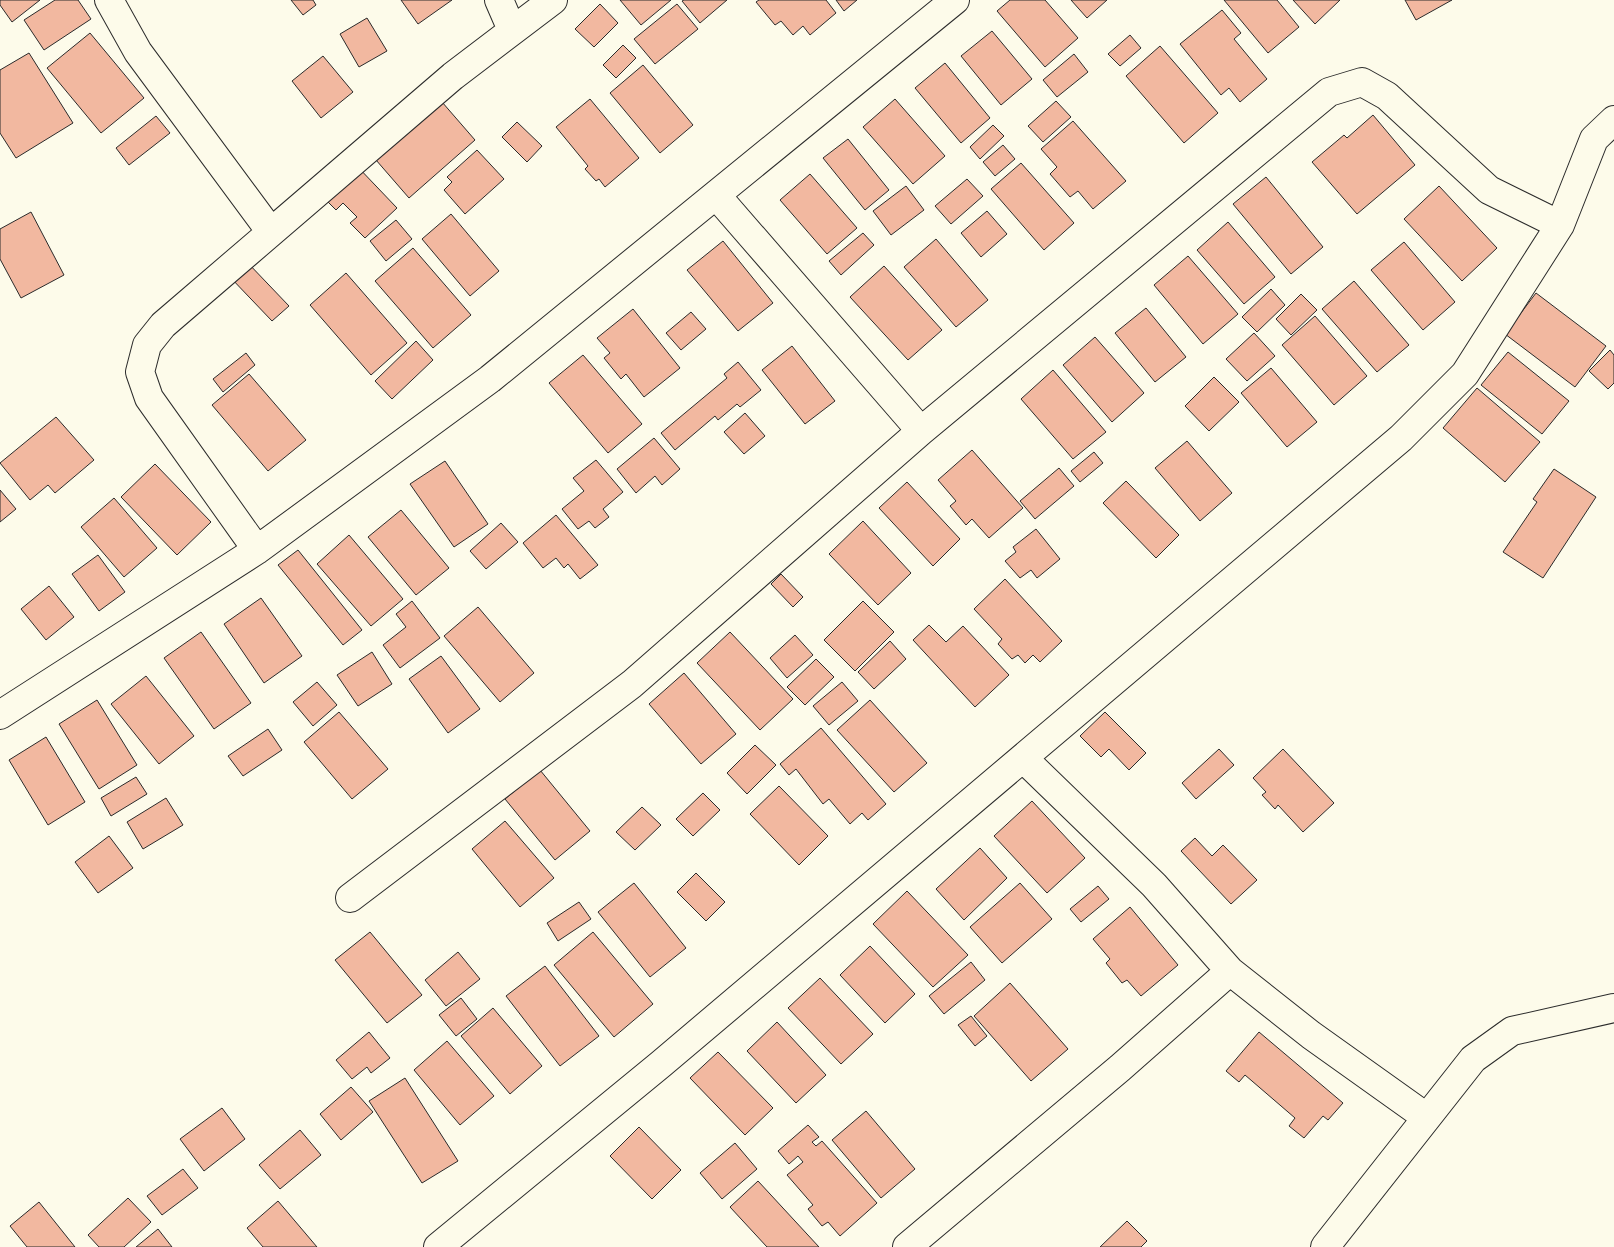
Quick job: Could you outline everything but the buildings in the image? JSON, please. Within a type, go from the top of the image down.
[{"type":"street","points":[[109,0],[138,52],[271,232]]},
{"type":"street","points":[[499,0],[512,30]]},
{"type":"street","points":[[258,550],[149,398],[140,372],[148,346],[163,325],[446,82],[553,0]]},
{"type":"street","points":[[0,715],[258,550],[490,379],[956,0]]},
{"type":"street","points":[[350,898],[632,684],[921,430],[1329,92],[1362,82],[1387,96],[1489,190],[1560,225]]},
{"type":"street","points":[[438,1247],[661,1064],[1024,759],[1401,438],[1465,374],[1560,225],[1594,140],[1614,120]]},
{"type":"street","points":[[716,195],[921,430]]},
{"type":"street","points":[[1024,759],[1154,884],[1230,971],[1311,1035],[1426,1117]]},
{"type":"street","points":[[908,1247],[1120,1068],[1230,971]]},
{"type":"street","points":[[1325,1247],[1473,1059],[1512,1031],[1614,1008]]}]
